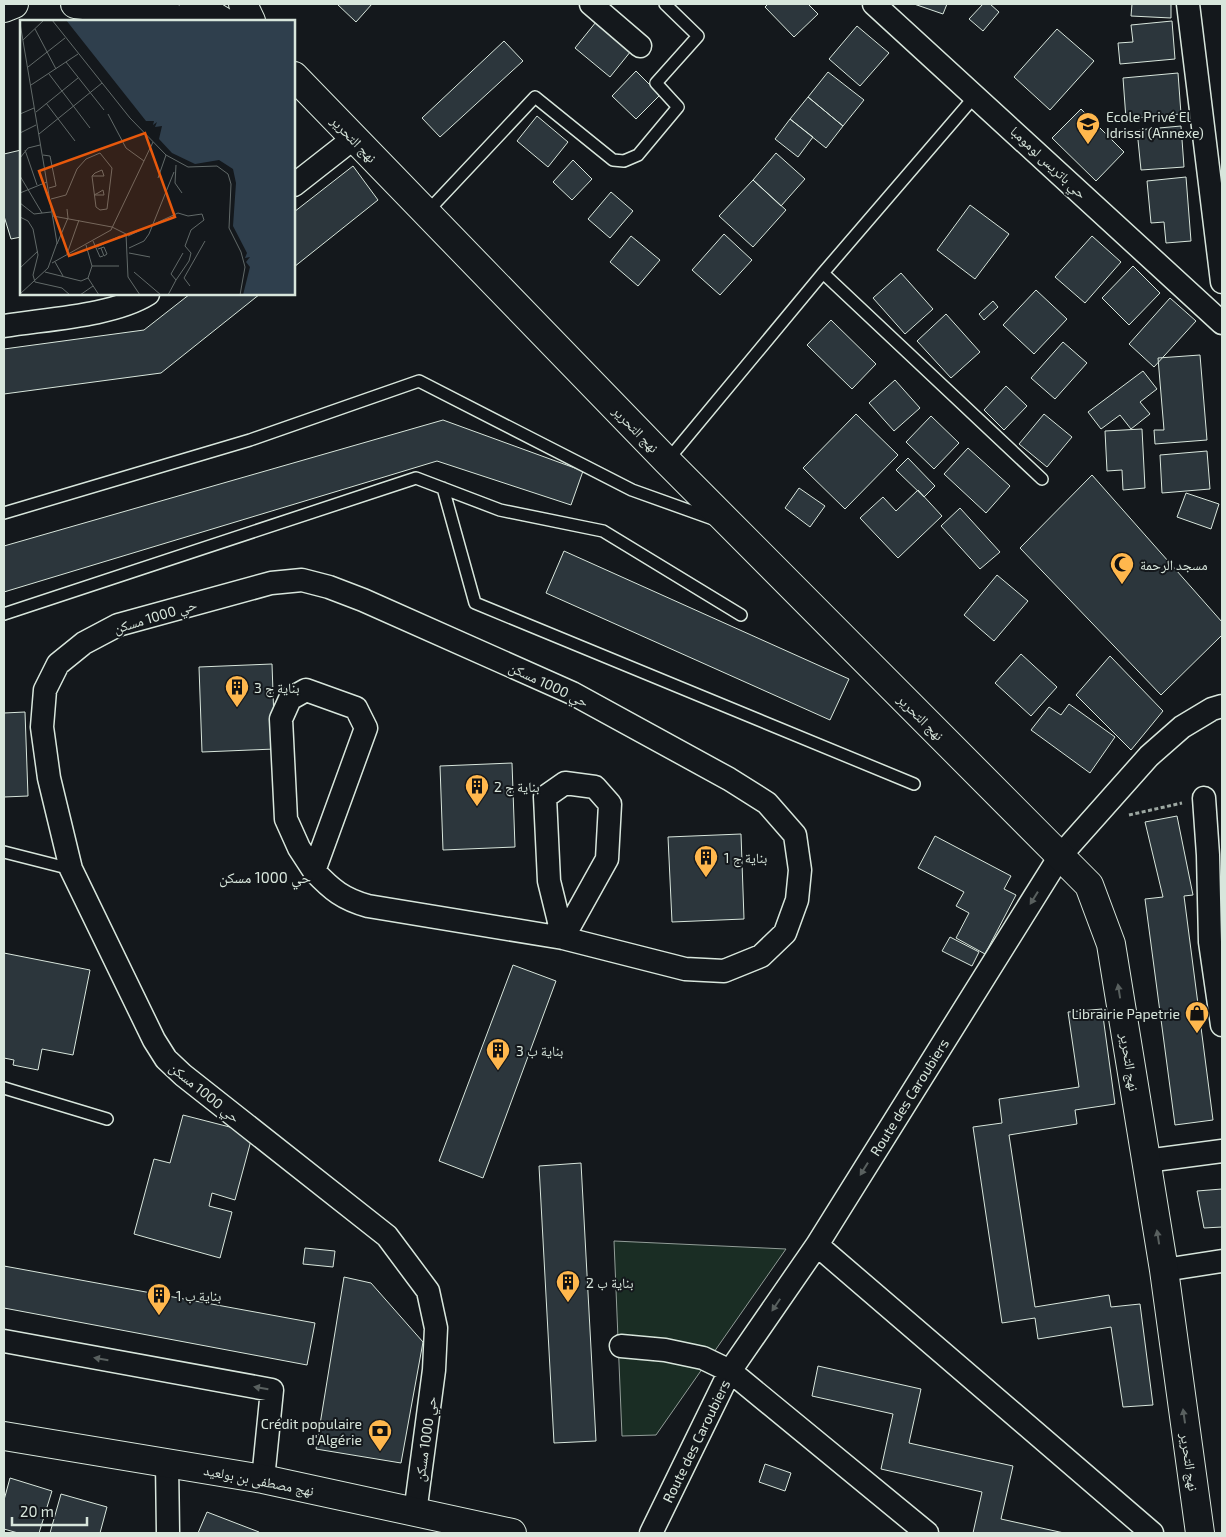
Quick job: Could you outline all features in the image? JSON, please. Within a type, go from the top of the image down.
[{"type":"street","points":[[4,8],[14,4]]},
{"type":"street","points":[[75,4],[120,9],[182,20]]},
{"type":"street","points":[[194,4],[220,20]]},
{"type":"street","points":[[243,4],[251,20]]},
{"type":"street","points":[[252,20],[255,4]]},
{"type":"street","points":[[591,4],[640,46]]},
{"type":"street","name":"حي باتريس لومومبا","points":[[874,4],[976,95],[1222,322]]},
{"type":"street","points":[[1188,4],[1222,282]]},
{"type":"street","name":"نهج التحرير","points":[[295,77],[667,461],[1089,884],[1111,944],[1164,1270],[1200,1533]]},
{"type":"street","points":[[295,184],[354,138]]},
{"type":"street","points":[[4,326],[108,310],[146,295]]},
{"type":"street","name":"حي 1000 مسكن","points":[[314,871],[366,728],[356,708],[306,690],[290,699],[281,719],[286,819],[299,848],[314,871],[334,892],[352,902],[563,938],[685,969],[724,971],[761,956],[785,933],[797,900],[800,870],[795,835],[768,803],[729,779],[572,693],[363,600],[302,580],[271,583],[118,625],[84,643],[58,664],[46,690],[42,727],[49,778],[71,869],[154,1040],[166,1059],[388,1236],[428,1291],[436,1328],[434,1370],[416,1513]]},
{"type":"street","name":"Route des Caroubiers","points":[[651,1533],[730,1371],[817,1245],[1060,856],[1114,797],[1148,756],[1182,727],[1212,709],[1222,706]]},
{"type":"street","points":[[565,783],[595,787],[610,804],[607,859],[563,938],[549,881],[545,797],[565,783]]},
{"type":"street","points":[[1204,798],[1208,855],[1210,942],[1222,1025]]},
{"type":"street","points":[[1146,1161],[1222,1151]]},
{"type":"street","points":[[817,1245],[1152,1533]]},
{"type":"street","points":[[1164,1270],[1222,1261]]},
{"type":"street","points":[[4,1341],[272,1390],[263,1479]]},
{"type":"street","points":[[621,1346],[665,1350],[703,1358],[730,1371],[927,1533]]},
{"type":"street","name":"نهج مصطفى بن بولعيد","points":[[4,1436],[263,1479],[512,1533]]},
{"type":"street","points":[[167,1462],[168,1533]]},
{"type":"lane","points":[[426,213],[535,97],[612,160],[624,161],[638,154],[678,107],[656,83],[698,36],[665,4]]},
{"type":"lane","points":[[667,461],[823,273],[976,95]]},
{"type":"lane","points":[[823,273],[1042,479]]},
{"type":"lane","points":[[4,513],[250,440],[419,381],[632,490],[729,524]]},
{"type":"lane","points":[[4,614],[416,478],[500,510],[603,530],[741,615]]},
{"type":"lane","points":[[443,488],[475,604],[914,784]]},
{"type":"lane","points":[[4,852],[71,869]]},
{"type":"lane","points":[[4,1088],[107,1119]]},
{"type":"path","points":[[1114,797],[1127,816],[1204,798]]},
{"type":"green space","points":[[614,1241],[786,1249],[656,1435],[622,1436]]},
{"type":"building","points":[[337,4],[372,4],[356,22]]},
{"type":"building","points":[[768,4],[808,4],[818,14],[794,37],[765,7]]},
{"type":"building","points":[[914,4],[947,4],[943,14]]},
{"type":"building","points":[[983,4],[990,4],[999,12],[983,31],[969,19]]},
{"type":"building","points":[[1132,4],[1171,4],[1171,18],[1131,16]]},
{"type":"building","points":[[1172,21],[1175,59],[1120,64],[1118,43],[1133,42],[1131,25]]},
{"type":"building","points":[[596,22],[631,51],[610,77],[575,48]]},
{"type":"building","points":[[857,26],[889,53],[860,86],[829,59]]},
{"type":"building","points":[[1057,29],[1094,61],[1050,110],[1014,77]]},
{"type":"building","points":[[504,41],[523,61],[440,137],[422,118]]},
{"type":"building","points":[[636,71],[660,95],[636,119],[612,96]]},
{"type":"building","points":[[828,72],[864,100],[843,126],[808,97]]},
{"type":"building","points":[[1178,73],[1181,114],[1126,119],[1123,78]]},
{"type":"building","points":[[808,97],[843,126],[826,148],[790,119]]},
{"type":"building","name":"Ecole Privé El Idrissi (Annexe)","points":[[1081,109],[1124,152],[1096,181],[1052,138]]},
{"type":"building","points":[[537,116],[568,142],[548,167],[517,141]]},
{"type":"building","points":[[790,119],[813,137],[798,157],[775,139]]},
{"type":"building","points":[[1181,126],[1184,167],[1141,170],[1137,130]]},
{"type":"building","points":[[20,150],[20,237],[11,239],[4,216],[4,154]]},
{"type":"building","points":[[776,153],[805,179],[781,206],[753,180]]},
{"type":"building","points":[[573,160],[592,179],[572,200],[553,182]]},
{"type":"building","points":[[353,166],[378,200],[295,266],[295,211]]},
{"type":"building","points":[[1186,177],[1191,241],[1166,243],[1164,222],[1151,223],[1147,181]]},
{"type":"building","points":[[753,180],[786,210],[753,247],[719,216]]},
{"type":"building","points":[[611,192],[633,211],[610,238],[588,219]]},
{"type":"building","points":[[970,205],[1009,234],[975,279],[937,250]]},
{"type":"building","points":[[724,234],[752,260],[720,295],[692,270]]},
{"type":"building","points":[[631,236],[660,260],[638,286],[610,262]]},
{"type":"building","points":[[1092,236],[1121,262],[1085,303],[1055,277]]},
{"type":"building","points":[[1133,266],[1160,293],[1129,325],[1102,298]]},
{"type":"building","points":[[901,273],[933,309],[905,334],[873,298]]},
{"type":"building","points":[[1036,290],[1067,319],[1034,354],[1003,325]]},
{"type":"building","points":[[189,295],[259,295],[161,373],[4,394],[4,349],[144,330]]},
{"type":"building","points":[[1170,298],[1196,321],[1154,367],[1129,344]]},
{"type":"building","points":[[993,301],[998,307],[984,320],[979,314]]},
{"type":"building","points":[[946,314],[980,352],[951,378],[917,341]]},
{"type":"building","points":[[831,320],[876,364],[852,389],[807,345]]},
{"type":"building","points":[[1063,342],[1087,363],[1055,399],[1031,378]]},
{"type":"building","points":[[1200,355],[1207,440],[1155,444],[1154,430],[1164,430],[1158,358]]},
{"type":"building","points":[[1143,371],[1157,389],[1140,402],[1150,414],[1131,429],[1120,415],[1101,429],[1088,412]]},
{"type":"building","points":[[895,380],[920,408],[894,431],[869,403]]},
{"type":"building","points":[[1006,386],[1027,406],[1004,430],[984,410]]},
{"type":"building","points":[[856,414],[898,455],[845,509],[803,468]]},
{"type":"building","points":[[1044,414],[1072,437],[1047,467],[1019,444]]},
{"type":"building","points":[[931,416],[959,443],[934,469],[906,442]]},
{"type":"building","points":[[443,420],[583,471],[571,505],[437,461],[4,592],[4,546]]},
{"type":"building","points":[[1142,429],[1145,488],[1123,490],[1122,470],[1107,471],[1105,431]]},
{"type":"building","points":[[968,448],[1010,486],[986,513],[944,474]]},
{"type":"building","points":[[1207,451],[1210,489],[1162,493],[1160,455]]},
{"type":"building","points":[[908,458],[935,486],[924,497],[896,470]]},
{"type":"building","name":"مسجد الرحمة","points":[[1092,475],[1222,622],[1222,635],[1161,695],[1020,548]]},
{"type":"building","points":[[799,488],[825,506],[810,527],[785,508]]},
{"type":"building","points":[[918,490],[942,516],[898,558],[860,518],[883,497],[896,511]]},
{"type":"building","points":[[1186,493],[1219,504],[1211,529],[1177,517]]},
{"type":"building","points":[[960,508],[1000,552],[980,569],[941,526]]},
{"type":"building","points":[[564,551],[849,679],[830,720],[546,593]]},
{"type":"building","points":[[997,575],[1028,601],[994,641],[964,615]]},
{"type":"building","points":[[1021,654],[1057,687],[1031,716],[995,683]]},
{"type":"building","points":[[1110,656],[1163,711],[1131,750],[1076,695]]},
{"type":"building","name":"بناية ج 3","points":[[272,664],[275,749],[202,752],[199,667]]},
{"type":"building","points":[[1069,704],[1115,737],[1090,773],[1031,730],[1049,707],[1061,715]]},
{"type":"building","points":[[25,712],[28,796],[4,797],[4,713]]},
{"type":"building","name":"بناية ج 2","points":[[512,763],[515,847],[443,850],[440,766]]},
{"type":"building","points":[[1177,816],[1193,895],[1184,896],[1213,1120],[1175,1125],[1145,899],[1163,897],[1145,822]]},
{"type":"building","name":"بناية ج 1","points":[[741,834],[744,919],[672,922],[668,837]]},
{"type":"building","points":[[935,836],[1011,876],[1004,889],[1016,895],[985,954],[956,938],[969,913],[956,906],[964,892],[918,868]]},
{"type":"building","points":[[950,937],[979,952],[972,966],[942,951]]},
{"type":"building","points":[[4,953],[90,970],[73,1055],[42,1049],[38,1070],[13,1065],[14,1060],[4,1058]]},
{"type":"building","name":"بناية ب 3","points":[[513,965],[556,981],[483,1178],[439,1161]]},
{"type":"building","points":[[1102,1009],[1115,1104],[1075,1110],[1077,1124],[1009,1135],[1035,1307],[1109,1295],[1111,1307],[1140,1304],[1153,1405],[1123,1407],[1111,1327],[1038,1339],[1035,1318],[1002,1323],[973,1127],[1002,1123],[999,1099],[1079,1087],[1068,1012]]},
{"type":"building","points":[[183,1115],[253,1133],[235,1200],[212,1193],[209,1206],[232,1212],[220,1258],[134,1234],[154,1159],[170,1163]]},
{"type":"building","name":"بناية ب 2","points":[[581,1163],[596,1441],[554,1443],[539,1166]]},
{"type":"building","points":[[1222,1189],[1222,1227],[1204,1228],[1197,1191]]},
{"type":"building","points":[[305,1248],[335,1251],[333,1267],[303,1264]]},
{"type":"building","name":"بناية ب 1","points":[[4,1266],[315,1323],[307,1365],[4,1308]]},
{"type":"building","points":[[344,1277],[371,1283],[423,1342],[401,1463],[316,1449]]},
{"type":"building","points":[[818,1366],[921,1389],[909,1443],[1013,1466],[1001,1519],[1064,1533],[973,1533],[982,1492],[881,1469],[893,1414],[812,1396]]},
{"type":"building","points":[[765,1464],[791,1473],[785,1491],[759,1482]]},
{"type":"building","points":[[10,1478],[52,1491],[39,1533],[18,1533],[4,1529],[4,1500]]},
{"type":"building","points":[[61,1494],[107,1507],[100,1533],[50,1533]]},
{"type":"building","points":[[207,1512],[259,1532],[259,1533],[198,1533]]},
{"type":"place","name":"Ecole Privé El Idrissi (Annexe)","points":[[1088,145]]},
{"type":"place","name":"مسجد الرحمة","points":[[1122,585]]},
{"type":"place","name":"بناية ج 3","points":[[237,708]]},
{"type":"place","name":"بناية ج 2","points":[[477,807]]},
{"type":"place","name":"بناية ج 1","points":[[706,878]]},
{"type":"place","name":"Librairie Papetrie","points":[[1197,1034]]},
{"type":"place","name":"بناية ب 3","points":[[498,1071]]},
{"type":"place","name":"بناية ب 2","points":[[568,1303]]},
{"type":"place","name":"بناية ب 1","points":[[159,1316]]},
{"type":"place","name":"Crédit populaire d'Algérie","points":[[380,1452]]},
{"type":"district","name":"حي 1000 مسكن","points":[[265,877]]}]
